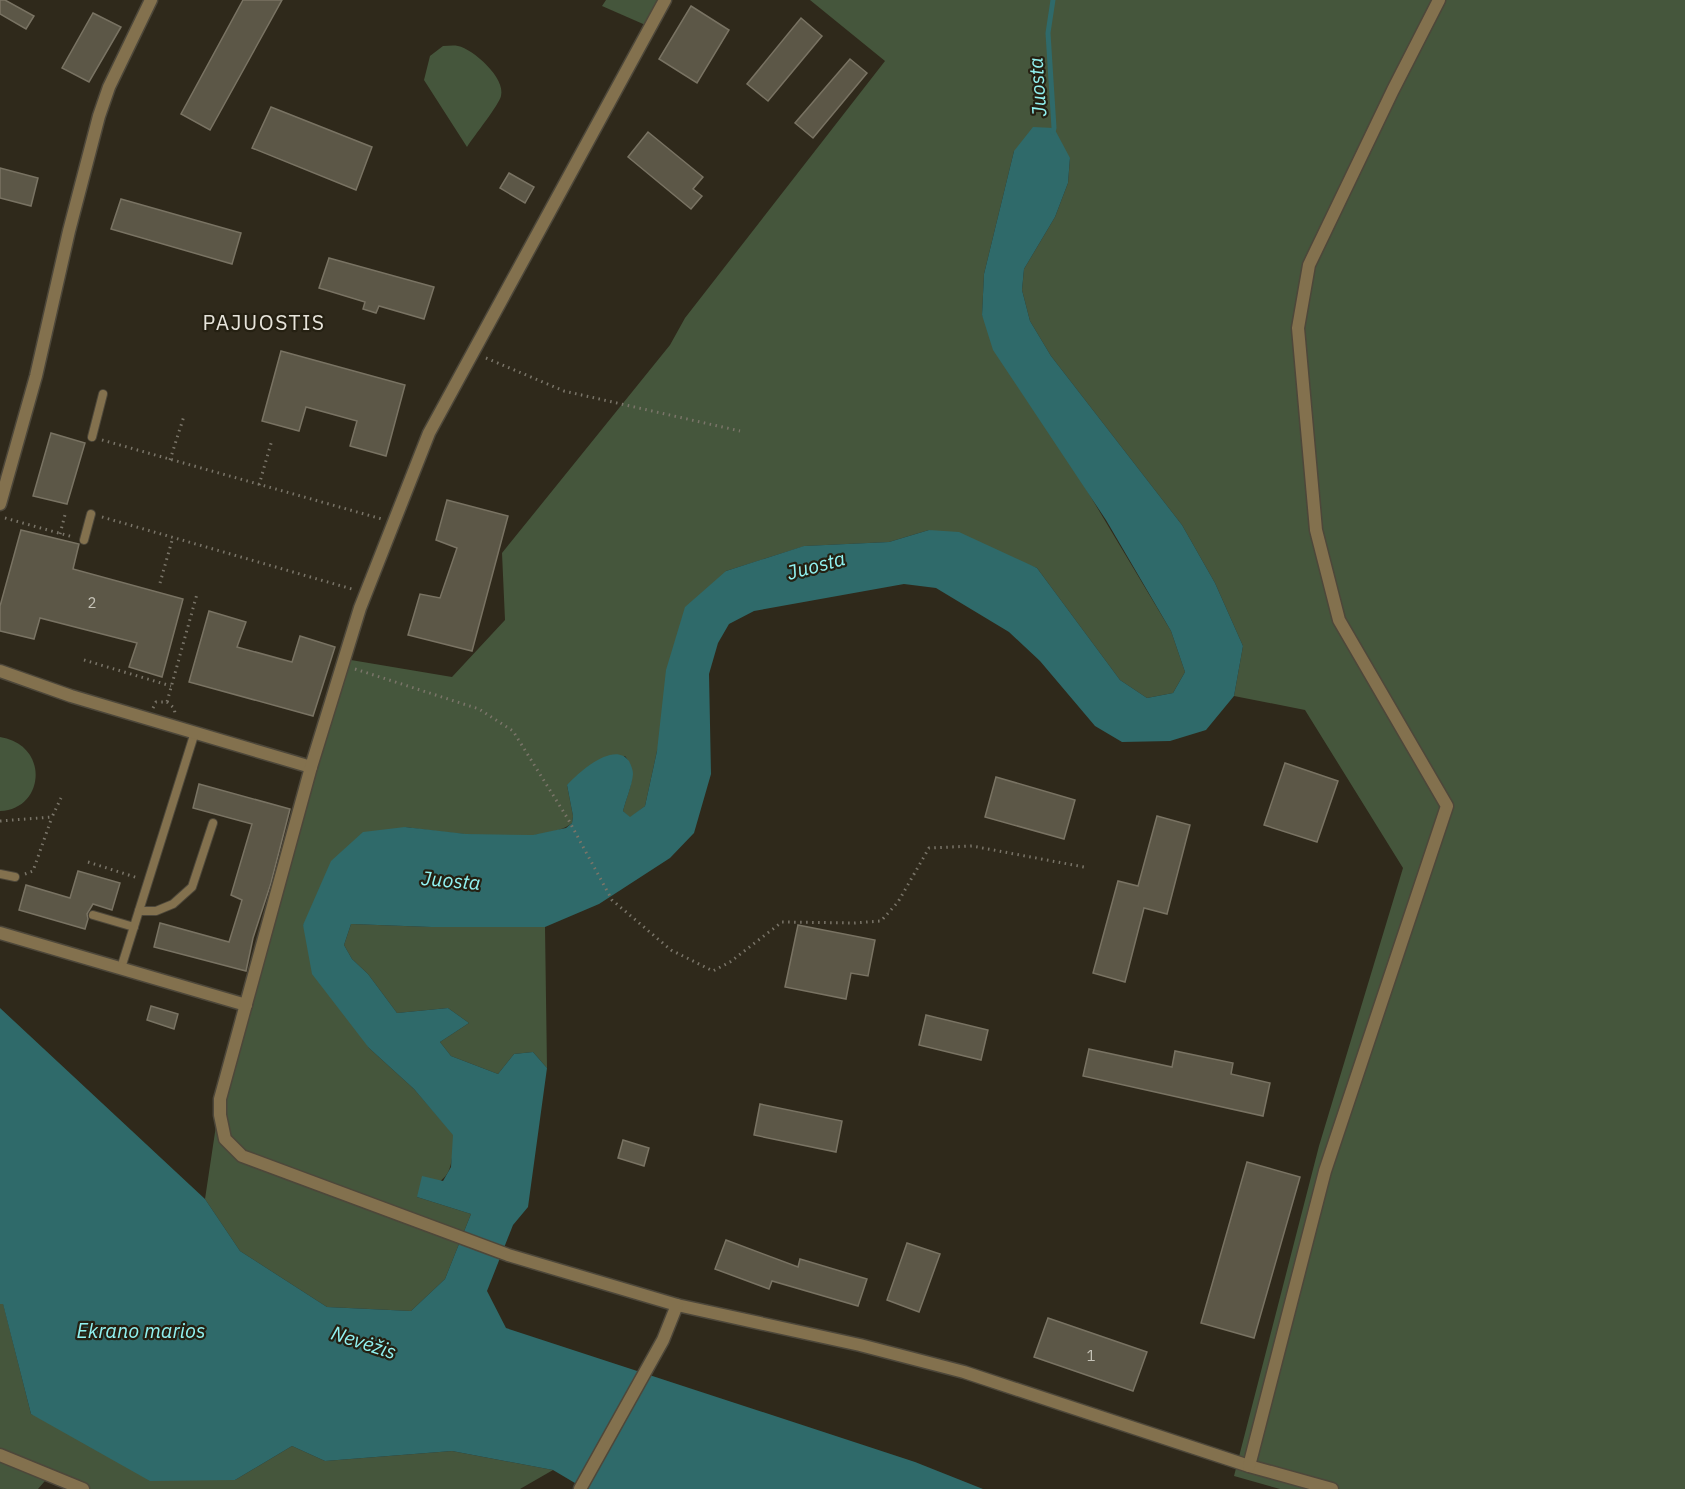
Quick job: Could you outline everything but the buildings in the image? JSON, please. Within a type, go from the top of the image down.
[{"type":"street","points":[[0,504],[36,376],[69,231],[99,116],[109,87],[151,0]]},
{"type":"street","points":[[665,0],[429,433],[365,593],[311,767],[220,1099],[220,1115],[225,1139],[242,1156],[508,1255],[677,1305],[860,1345],[964,1372],[1249,1466],[1332,1489]]},
{"type":"street","points":[[1249,1466],[1325,1171],[1447,806],[1339,620],[1316,530],[1298,328],[1309,265],[1439,0]]},
{"type":"street","points":[[0,671],[71,696],[311,767]]},
{"type":"street","points":[[0,933],[246,1005]]},
{"type":"street","points":[[580,1489],[663,1340],[677,1305]]},
{"type":"street","points":[[0,1455],[83,1489]]},
{"type":"lane","points":[[92,437],[103,394]]},
{"type":"lane","points":[[84,540],[91,514]]},
{"type":"lane","points":[[121,968],[195,732]]},
{"type":"lane","points":[[139,911],[156,911],[173,904],[192,887],[213,823]]},
{"type":"lane","points":[[0,874],[15,877]]},
{"type":"lane","points":[[93,915],[134,927]]},
{"type":"path","points":[[473,353],[564,391],[740,431]]},
{"type":"path","points":[[170,460],[184,416]]},
{"type":"path","points":[[92,437],[394,523]]},
{"type":"path","points":[[259,485],[272,440]]},
{"type":"path","points":[[60,534],[66,511]]},
{"type":"path","points":[[91,514],[365,593]]},
{"type":"path","points":[[0,516],[84,540]]},
{"type":"path","points":[[160,583],[173,537]]},
{"type":"path","points":[[149,719],[156,702],[167,702],[197,594]]},
{"type":"path","points":[[84,660],[172,686]]},
{"type":"path","points":[[343,665],[479,709],[513,731],[567,819],[612,900],[671,950],[713,971],[730,962],[782,922],[881,921],[898,902],[929,848],[972,846],[1084,867]]},
{"type":"path","points":[[15,877],[33,871],[61,798]]},
{"type":"path","points":[[0,821],[52,817]]},
{"type":"path","points":[[88,862],[148,881]]},
{"type":"green space","points":[[606,0],[665,0],[650,27],[602,6]]},
{"type":"green space","points":[[810,0],[1685,0],[1685,1489],[1280,1489],[1234,1476],[1319,1146],[1403,868],[1305,710],[1234,696],[1243,646],[1215,583],[1182,525],[1051,356],[1030,321],[1022,290],[1024,269],[1055,217],[1068,183],[1070,158],[1014,151],[984,274],[982,315],[1171,631],[1185,672],[1173,693],[1147,698],[1120,680],[1037,568],[929,530],[889,542],[805,546],[726,571],[657,751],[645,806],[630,818],[623,811],[632,776],[625,756],[567,785],[573,816],[572,823],[558,830],[539,834],[491,836],[405,827],[303,925],[369,1048],[414,1089],[454,1135],[448,1173],[437,1184],[417,1197],[471,1214],[445,1279],[411,1311],[327,1307],[240,1251],[205,1199],[220,1099],[345,659],[452,677],[505,620],[502,553],[670,345],[685,318],[885,61]]},
{"type":"green space","points":[[443,46],[458,46],[480,58],[494,73],[501,89],[501,96],[496,106],[467,147],[424,80],[430,56]]},
{"type":"green space","points":[[0,737],[16,742],[27,752],[34,763],[36,776],[33,789],[26,800],[15,808],[0,811]]},
{"type":"green space","points":[[351,924],[545,927],[547,1068],[533,1052],[514,1054],[498,1074],[451,1056],[440,1042],[469,1023],[448,1008],[397,1013],[368,974],[352,959],[344,945]]},
{"type":"green space","points":[[3,1303],[31,1414],[235,1480],[292,1446],[325,1461],[452,1451],[553,1470],[520,1489],[83,1489],[50,1475],[38,1489],[0,1489],[0,1304]]},
{"type":"water","points":[[1033,127],[1054,128],[1070,158],[1068,183],[1055,217],[1024,269],[1022,290],[1030,321],[1051,356],[1182,525],[1215,583],[1243,646],[1234,696],[1206,730],[1170,741],[1122,742],[1095,726],[1040,661],[1009,632],[936,588],[904,584],[754,611],[729,624],[718,643],[709,674],[711,774],[694,833],[670,858],[599,904],[545,927],[351,924],[344,945],[352,959],[368,974],[397,1013],[448,1008],[469,1023],[440,1042],[451,1056],[498,1074],[514,1054],[533,1052],[547,1068],[528,1207],[513,1225],[487,1291],[506,1328],[915,1462],[983,1489],[585,1489],[553,1470],[452,1451],[325,1461],[292,1446],[235,1480],[150,1481],[31,1414],[3,1304],[0,1304],[0,1008],[205,1199],[240,1251],[327,1307],[411,1311],[445,1279],[471,1214],[417,1197],[422,1176],[443,1181],[451,1167],[453,1135],[414,1089],[369,1048],[312,974],[303,925],[331,861],[363,832],[405,827],[466,834],[533,835],[566,828],[572,823],[573,816],[567,785],[596,761],[615,754],[629,761],[632,769],[633,774],[623,811],[630,817],[645,806],[657,751],[666,670],[685,607],[726,571],[804,546],[889,542],[929,530],[959,532],[1037,568],[1120,680],[1147,698],[1173,693],[1185,672],[1171,631],[1106,520],[993,350],[982,315],[984,274],[1014,151]]},
{"type":"waterway","name":"Juosta","points":[[1053,0],[1048,33],[1053,132]]},
{"type":"district","name":"PAJUOSTIS","points":[[264,322]]},
{"type":"water label","name":"Ekrano marios","points":[[141,1330]]},
{"type":"water label","name":"Nevėžis","points":[[364,1342]]}]
